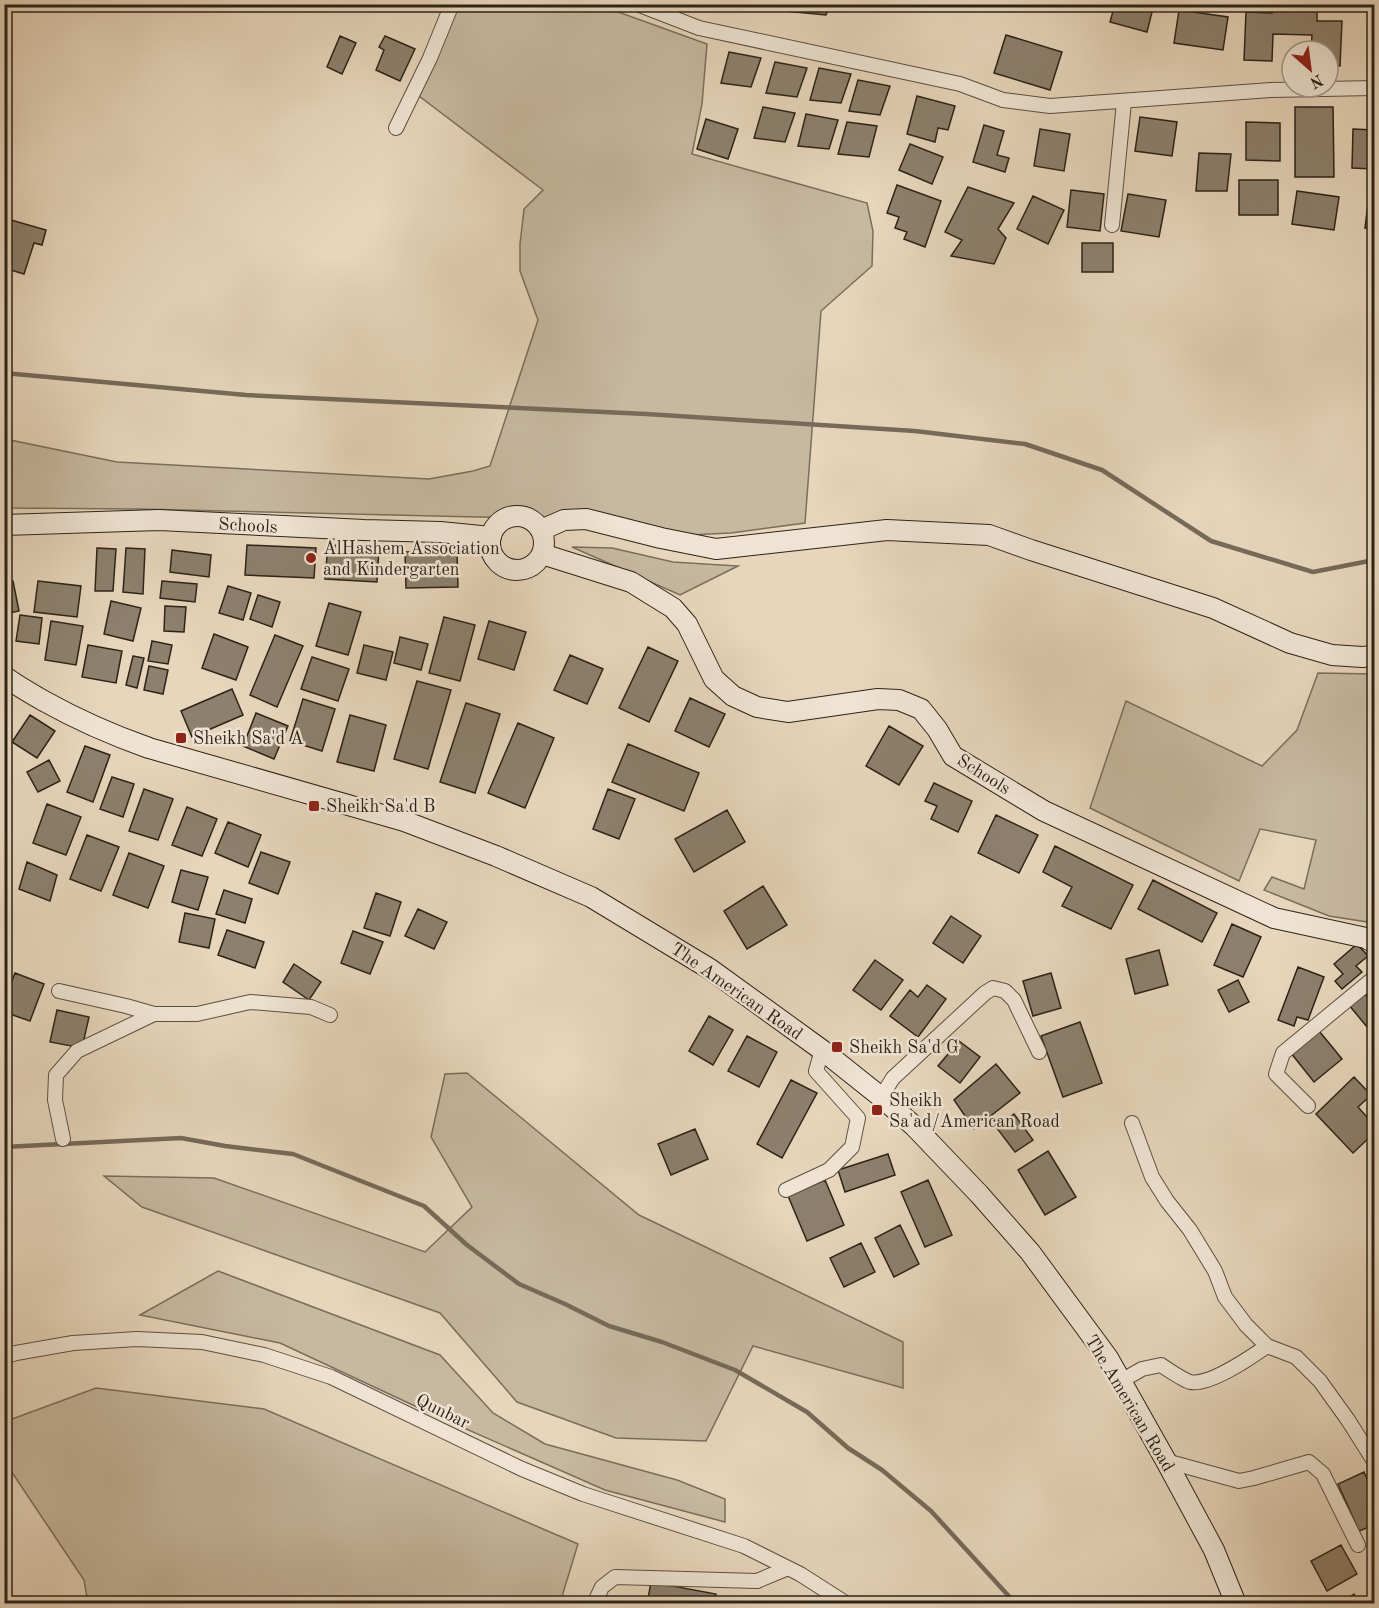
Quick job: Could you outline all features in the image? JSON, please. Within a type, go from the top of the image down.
[{"type":"street","points":[[396,128],[430,58],[452,4]]},
{"type":"street","points":[[637,4],[699,28],[960,84],[1003,100],[1050,106],[1271,90],[1374,88]]},
{"type":"street","points":[[1112,225],[1124,102]]},
{"type":"street","points":[[513,517],[527,518],[541,530],[544,542],[542,554],[539,560],[529,567],[512,569],[501,564],[493,555],[491,537],[501,522],[513,517]]},
{"type":"street","points":[[541,530],[564,520],[586,519],[716,549],[887,530],[989,535],[1213,608],[1290,643],[1332,655],[1374,657]]},
{"type":"street","name":"Schools","points":[[4,525],[159,520],[440,532],[491,537]]},
{"type":"street","name":"Schools","points":[[542,554],[631,582],[673,608],[687,624],[714,679],[734,696],[757,707],[788,712],[878,699],[899,700],[921,709],[937,729],[953,756],[1044,811],[1275,918],[1366,938],[1374,943]]},
{"type":"street","name":"The American Road","points":[[4,676],[60,710],[112,735],[176,756],[404,821],[496,856],[591,897],[710,969],[822,1050],[914,1126],[1030,1252],[1108,1358],[1214,1550],[1236,1604]]},
{"type":"street","points":[[1308,1106],[1276,1074],[1283,1053],[1374,978]]},
{"type":"street","points":[[881,1097],[893,1078],[993,988],[1005,991],[1014,1000],[1039,1052]]},
{"type":"street","points":[[58,991],[154,1014],[197,1014],[250,1002],[311,1007],[330,1016]]},
{"type":"street","points":[[63,1139],[54,1100],[56,1075],[77,1051],[154,1014]]},
{"type":"street","points":[[786,1190],[830,1170],[852,1147],[858,1118],[816,1071],[822,1050]]},
{"type":"street","points":[[1132,1123],[1152,1178],[1190,1230],[1215,1270],[1226,1298],[1246,1325],[1267,1346],[1296,1357],[1320,1381],[1374,1458]]},
{"type":"street","name":"Qunbar","points":[[4,1357],[73,1343],[137,1339],[202,1342],[264,1355],[331,1377],[522,1469],[573,1490],[744,1546],[800,1574],[847,1604]]},
{"type":"street","points":[[1121,1381],[1142,1369],[1161,1365],[1190,1382],[1204,1380],[1229,1371],[1267,1346]]},
{"type":"street","points":[[1166,1461],[1239,1481],[1309,1462],[1323,1474],[1358,1545]]},
{"type":"street","points":[[595,1602],[602,1587],[615,1577],[757,1581],[788,1568]]},
{"type":"shaded area","points":[[456,5],[599,5],[707,44],[702,104],[692,154],[867,203],[873,231],[872,266],[821,311],[805,523],[731,533],[689,535],[521,518],[5,508],[5,439],[117,462],[429,479],[490,466],[538,320],[520,271],[520,244],[524,209],[543,190],[419,96]]},
{"type":"shaded area","points":[[572,547],[612,548],[673,562],[738,566],[680,595]]},
{"type":"shaded area","points":[[1318,673],[1374,674],[1374,923],[1329,916],[1264,890],[1272,877],[1304,889],[1316,840],[1260,829],[1239,881],[1090,808],[1126,701],[1262,766],[1297,730]]},
{"type":"shaded area","points":[[467,1073],[639,1215],[903,1342],[903,1388],[753,1346],[706,1441],[616,1438],[517,1402],[440,1313],[142,1207],[104,1176],[214,1178],[425,1252],[472,1207],[431,1137],[445,1074]]},
{"type":"shaded area","points":[[218,1271],[440,1355],[493,1413],[545,1444],[677,1480],[725,1499],[725,1522],[605,1490],[432,1414],[280,1343],[140,1315]]},
{"type":"shaded area","points":[[96,1388],[264,1409],[578,1544],[560,1603],[88,1603],[84,1580],[5,1462],[4,1422]]},
{"type":"building","points":[[787,4],[830,4],[826,15],[785,11]]},
{"type":"building","points":[[1115,4],[1152,12],[1147,32],[1110,22]]},
{"type":"building","points":[[1273,4],[1317,4],[1317,21],[1342,21],[1340,66],[1340,39],[1312,39],[1312,35],[1273,34],[1272,61],[1244,60],[1246,12],[1272,13]]},
{"type":"building","points":[[1179,10],[1228,17],[1223,50],[1174,43]]},
{"type":"building","points":[[1006,35],[1062,52],[1050,90],[994,73]]},
{"type":"building","points":[[340,36],[356,43],[342,74],[327,67]]},
{"type":"building","points":[[385,36],[415,49],[400,81],[376,70],[384,50],[379,47]]},
{"type":"building","points":[[729,52],[761,58],[751,87],[721,83]]},
{"type":"building","points":[[775,62],[807,68],[797,97],[766,93]]},
{"type":"building","points":[[819,68],[851,74],[841,103],[810,100]]},
{"type":"building","points":[[858,80],[890,86],[880,115],[849,111]]},
{"type":"building","points":[[917,96],[955,106],[948,130],[938,128],[935,142],[907,134]]},
{"type":"building","points":[[763,107],[795,113],[785,142],[754,138]]},
{"type":"building","points":[[1295,107],[1333,107],[1334,177],[1295,177]]},
{"type":"building","points":[[806,114],[838,120],[829,149],[798,146]]},
{"type":"building","points":[[1140,117],[1177,122],[1172,156],[1135,151]]},
{"type":"building","points":[[706,119],[738,129],[728,159],[697,149]]},
{"type":"building","points":[[847,122],[877,126],[869,157],[838,154]]},
{"type":"building","points":[[1246,122],[1280,123],[1280,161],[1246,160]]},
{"type":"building","points":[[984,125],[1004,131],[997,155],[1009,158],[1005,172],[973,162]]},
{"type":"building","points":[[1040,129],[1070,134],[1064,171],[1034,166]]},
{"type":"building","points":[[1353,129],[1374,130],[1374,169],[1352,168]]},
{"type":"building","points":[[910,144],[943,157],[932,184],[899,170]]},
{"type":"building","points":[[1199,153],[1231,154],[1227,191],[1196,191]]},
{"type":"building","points":[[1239,180],[1278,180],[1278,215],[1239,215]]},
{"type":"building","points":[[897,185],[941,201],[925,247],[904,239],[907,232],[895,228],[899,217],[887,213]]},
{"type":"building","points":[[968,187],[1014,203],[998,229],[1006,238],[994,264],[951,256],[962,240],[945,232]]},
{"type":"building","points":[[1071,190],[1104,194],[1100,231],[1067,227]]},
{"type":"building","points":[[1297,191],[1339,197],[1334,230],[1292,224]]},
{"type":"building","points":[[1128,194],[1166,200],[1159,237],[1121,231]]},
{"type":"building","points":[[1369,195],[1374,196],[1374,229],[1365,228]]},
{"type":"building","points":[[1033,196],[1064,210],[1048,244],[1017,229]]},
{"type":"building","points":[[4,218],[46,230],[42,245],[34,243],[24,274],[4,268]]},
{"type":"building","points":[[1082,243],[1113,243],[1113,272],[1082,272]]},
{"type":"building","points":[[247,545],[316,548],[314,578],[245,575]]},
{"type":"building","points":[[328,545],[379,548],[377,582],[325,579]]},
{"type":"building","points":[[97,548],[116,549],[113,591],[95,591]]},
{"type":"building","points":[[126,548],[145,549],[143,594],[123,592]]},
{"type":"building","points":[[172,550],[211,555],[209,577],[170,572]]},
{"type":"building","points":[[457,551],[458,587],[406,588],[405,552]]},
{"type":"building","points":[[13,581],[19,611],[4,614],[4,582]]},
{"type":"building","points":[[38,581],[81,586],[77,617],[34,612]]},
{"type":"building","points":[[162,581],[197,584],[195,602],[160,598]]},
{"type":"building","points":[[228,586],[251,593],[243,620],[219,613]]},
{"type":"building","points":[[258,595],[280,602],[272,627],[250,619]]},
{"type":"building","points":[[111,601],[141,608],[133,641],[104,634]]},
{"type":"building","points":[[329,603],[361,612],[348,655],[316,646]]},
{"type":"building","points":[[165,606],[186,607],[184,632],[164,631]]},
{"type":"building","points":[[20,615],[42,618],[39,644],[16,641]]},
{"type":"building","points":[[444,617],[475,625],[460,681],[429,673]]},
{"type":"building","points":[[51,621],[83,626],[76,665],[45,660]]},
{"type":"building","points":[[489,621],[526,632],[514,670],[478,659]]},
{"type":"building","points":[[214,634],[248,647],[236,680],[202,668]]},
{"type":"building","points":[[275,635],[303,646],[277,707],[250,695]]},
{"type":"building","points":[[400,637],[428,644],[421,670],[394,663]]},
{"type":"building","points":[[152,641],[172,645],[168,664],[148,661]]},
{"type":"building","points":[[88,645],[122,651],[116,683],[82,677]]},
{"type":"building","points":[[364,645],[393,652],[386,680],[357,673]]},
{"type":"building","points":[[648,647],[678,661],[649,722],[619,708]]},
{"type":"building","points":[[570,655],[603,669],[587,704],[554,690]]},
{"type":"building","points":[[133,656],[144,658],[137,688],[126,685]]},
{"type":"building","points":[[312,657],[349,669],[338,701],[301,689]]},
{"type":"building","points":[[149,666],[168,670],[163,694],[144,690]]},
{"type":"building","points":[[417,681],[451,690],[428,769],[394,759]]},
{"type":"building","points":[[232,689],[243,715],[192,737],[181,711]]},
{"type":"building","points":[[690,698],[725,714],[709,747],[675,731]]},
{"type":"building","points":[[303,699],[335,709],[322,751],[290,741]]},
{"type":"building","points":[[466,703],[500,714],[475,793],[440,782]]},
{"type":"building","points":[[256,713],[288,726],[274,759],[243,746]]},
{"type":"building","points":[[30,715],[55,731],[37,758],[12,742]]},
{"type":"building","points":[[350,715],[386,725],[374,771],[337,762]]},
{"type":"building","points":[[518,723],[554,738],[525,808],[488,793]]},
{"type":"building","points":[[889,726],[923,746],[899,785],[866,766]]},
{"type":"building","points":[[628,744],[699,773],[684,811],[612,782]]},
{"type":"building","points":[[85,746],[110,755],[93,802],[67,792]]},
{"type":"building","points":[[49,760],[60,781],[38,792],[27,772]]},
{"type":"building","points":[[112,777],[134,784],[123,817],[100,809]]},
{"type":"building","points":[[934,783],[972,801],[958,832],[931,819],[937,806],[925,801]]},
{"type":"building","points":[[144,789],[173,799],[158,840],[129,831]]},
{"type":"building","points":[[608,789],[635,799],[619,839],[593,829]]},
{"type":"building","points":[[47,804],[81,817],[66,855],[33,843]]},
{"type":"building","points":[[187,807],[217,819],[202,856],[172,845]]},
{"type":"building","points":[[727,810],[745,842],[694,872],[675,839]]},
{"type":"building","points":[[996,815],[1038,835],[1019,873],[978,853]]},
{"type":"building","points":[[228,822],[261,835],[248,867],[215,853]]},
{"type":"building","points":[[87,835],[119,847],[101,891],[70,879]]},
{"type":"building","points":[[1055,846],[1133,885],[1111,929],[1062,906],[1072,887],[1043,872]]},
{"type":"building","points":[[261,852],[290,862],[278,894],[249,883]]},
{"type":"building","points":[[129,853],[164,866],[148,908],[113,895]]},
{"type":"building","points":[[27,862],[57,875],[50,901],[19,889]]},
{"type":"building","points":[[181,870],[208,877],[198,910],[172,902]]},
{"type":"building","points":[[1153,880],[1217,913],[1202,942],[1138,909]]},
{"type":"building","points":[[763,886],[787,925],[747,949],[724,911]]},
{"type":"building","points":[[224,890],[252,899],[245,923],[216,914]]},
{"type":"building","points":[[376,893],[401,902],[390,936],[364,928]]},
{"type":"building","points":[[418,909],[447,922],[434,949],[405,936]]},
{"type":"building","points":[[185,913],[215,919],[209,948],[179,942]]},
{"type":"building","points":[[951,916],[981,936],[963,963],[933,943]]},
{"type":"building","points":[[1232,924],[1261,937],[1243,977],[1214,965]]},
{"type":"building","points":[[227,930],[264,942],[255,968],[218,955]]},
{"type":"building","points":[[353,931],[383,942],[370,974],[341,963]]},
{"type":"building","points":[[1357,944],[1368,956],[1356,966],[1362,972],[1342,989],[1335,981],[1343,974],[1334,964]]},
{"type":"building","points":[[1159,950],[1168,985],[1135,994],[1126,959]]},
{"type":"building","points":[[875,960],[903,980],[881,1010],[853,990]]},
{"type":"building","points":[[294,964],[321,982],[309,1000],[283,982]]},
{"type":"building","points":[[1298,967],[1324,977],[1308,1020],[1297,1017],[1294,1026],[1278,1020]]},
{"type":"building","points":[[15,973],[44,984],[30,1021],[4,1012],[4,1001]]},
{"type":"building","points":[[1051,973],[1061,1008],[1033,1016],[1023,981]]},
{"type":"building","points":[[1238,980],[1249,1002],[1229,1012],[1218,990]]},
{"type":"building","points":[[927,985],[946,999],[918,1037],[890,1016],[910,990],[918,997]]},
{"type":"building","points":[[1364,993],[1374,1005],[1374,1021],[1367,1027],[1349,1005]]},
{"type":"building","points":[[57,1010],[89,1017],[82,1048],[50,1042]]},
{"type":"building","points":[[709,1016],[733,1030],[713,1065],[689,1051]]},
{"type":"building","points":[[1080,1022],[1102,1083],[1063,1097],[1041,1036]]},
{"type":"building","points":[[1315,1026],[1342,1059],[1314,1082],[1287,1048]]},
{"type":"building","points":[[747,1036],[777,1052],[759,1087],[728,1071]]},
{"type":"building","points":[[959,1041],[980,1057],[960,1083],[938,1066]]},
{"type":"building","points":[[996,1064],[1020,1093],[974,1129],[954,1100]]},
{"type":"building","points":[[1354,1077],[1371,1095],[1358,1107],[1374,1125],[1374,1133],[1353,1153],[1316,1114]]},
{"type":"building","points":[[791,1080],[817,1093],[782,1158],[757,1144]]},
{"type":"building","points":[[1014,1114],[1033,1140],[1015,1152],[996,1127]]},
{"type":"building","points":[[695,1129],[708,1159],[671,1175],[658,1144]]},
{"type":"building","points":[[1048,1151],[1076,1197],[1045,1215],[1018,1170]]},
{"type":"building","points":[[888,1154],[895,1175],[845,1192],[838,1170]]},
{"type":"building","points":[[825,1180],[844,1225],[807,1241],[788,1196]]},
{"type":"building","points":[[928,1180],[952,1235],[925,1247],[901,1192]]},
{"type":"building","points":[[900,1225],[919,1264],[894,1277],[875,1238]]},
{"type":"building","points":[[861,1243],[875,1272],[844,1287],[830,1258]]},
{"type":"building","points":[[1364,1472],[1374,1496],[1374,1525],[1359,1531],[1338,1484]]},
{"type":"building","points":[[1341,1545],[1357,1574],[1327,1591],[1311,1561]]},
{"type":"building","points":[[651,1582],[716,1594],[715,1604],[647,1604]]},
{"type":"building","points":[[1354,1594],[1359,1604],[1339,1604]]},
{"type":"waterway","points":[[4,373],[246,395],[646,414],[915,431],[1025,444],[1102,470],[1211,541],[1313,572],[1374,560]]},
{"type":"waterway","points":[[4,1147],[181,1138],[293,1154],[424,1206],[467,1245],[519,1284],[609,1326],[662,1342],[735,1370],[807,1412],[848,1448],[882,1470],[931,1511],[1016,1604]]},
{"type":"place","name":"AlHashem Association and Kindergarten","points":[[311,558]]},
{"type":"place","name":"Sheikh Sa'd A","points":[[181,738]]},
{"type":"place","name":"Sheikh Sa'd B","points":[[314,806]]},
{"type":"place","name":"Sheikh Sa'd G","points":[[837,1047]]},
{"type":"place","name":"Sheikh Sa'ad/American Road","points":[[877,1110]]}]
